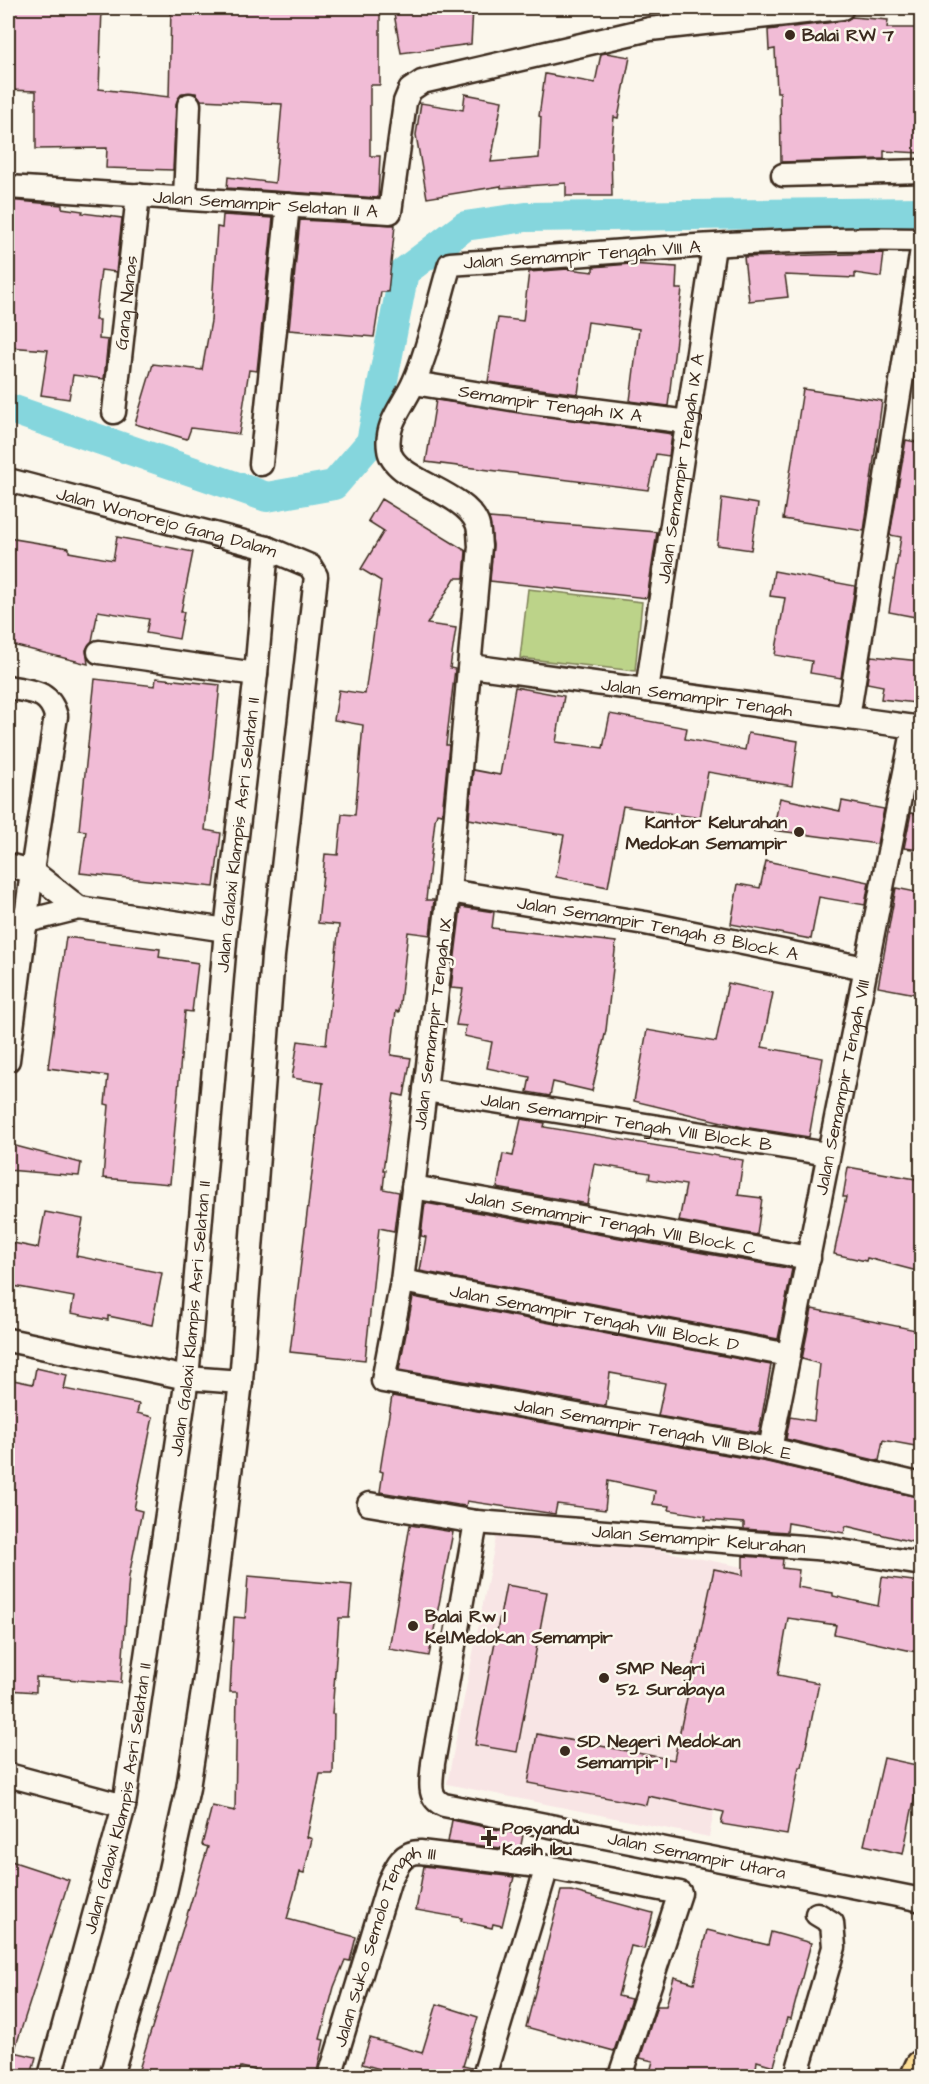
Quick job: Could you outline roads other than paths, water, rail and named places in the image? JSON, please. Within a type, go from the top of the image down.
[{"type":"main road","points":[[918,2076],[921,2067]]},
{"type":"street","name":"Jalan Semampir Selatan II A","points":[[8,187],[390,212],[405,102],[410,90],[422,82],[650,29],[842,8]]},
{"type":"street","points":[[185,198],[189,105]]},
{"type":"street","points":[[783,175],[921,171]]},
{"type":"street","name":"Gang Nanas","points":[[114,412],[138,195]]},
{"type":"street","points":[[261,464],[288,205]]},
{"type":"street","name":"Jalan Semampir Tengah VIII A","points":[[471,666],[480,546],[478,525],[470,511],[453,498],[395,464],[389,452],[392,424],[414,383],[450,264],[714,246],[862,239],[921,240]]},
{"type":"street","name":"Jalan Semampir Tengah IX A","points":[[647,690],[714,246]]},
{"type":"street","points":[[848,718],[921,249]]},
{"type":"street","name":"Semampir Tengah IX A","points":[[414,383],[524,401],[688,422]]},
{"type":"street","name":"Jalan Wonorejo Gang Dalam","points":[[8,480],[267,548],[310,566],[316,576],[273,956],[241,1382]]},
{"type":"street","name":"Jalan Galaxi Klampis Asri Selatan II","points":[[50,2076],[124,1806],[187,1378],[226,930],[256,674],[267,548]]},
{"type":"street","points":[[99,652],[256,674]]},
{"type":"street","name":"Jalan Semampir Tengah","points":[[471,666],[918,727]]},
{"type":"street","name":"Jalan Semampir Tengah IX","points":[[383,1381],[402,1281],[449,891],[471,666]]},
{"type":"street","points":[[8,687],[40,694],[52,702],[56,716],[32,871],[17,919],[8,1060]]},
{"type":"street","name":"Jalan Semampir Tengah VIII","points":[[770,1449],[865,968],[918,727]]},
{"type":"street","points":[[8,866],[32,871],[79,908]]},
{"type":"street","name":"Jalan Semampir Tengah 8 Block A","points":[[449,891],[645,922],[865,968]]},
{"type":"street","points":[[17,919],[79,908],[226,930]]},
{"type":"street","name":"Jalan Semampir Tengah VIII Block B","points":[[425,1090],[828,1154]]},
{"type":"street","name":"Jalan Semampir Tengah VIII Block C","points":[[413,1187],[809,1258]]},
{"type":"street","name":"Jalan Semampir Tengah VIII Block D","points":[[402,1281],[789,1355]]},
{"type":"street","points":[[8,1340],[187,1378],[241,1382],[205,1678],[188,1788],[164,1897],[111,2076]]},
{"type":"street","name":"Jalan Semampir Tengah VIII Blok E","points":[[383,1381],[770,1449],[921,1485]]},
{"type":"street","name":"Jalan Semampir Kelurahan","points":[[369,1504],[476,1522],[828,1549],[921,1564]]},
{"type":"street","name":"Jalan Semampir Utara","points":[[476,1522],[433,1763],[431,1791],[435,1800],[444,1805],[921,1900]]},
{"type":"street","points":[[8,1775],[124,1806]]},
{"type":"street","name":"Jalan Suko Semolo Tengah III","points":[[330,2076],[389,1882],[404,1857],[412,1852],[420,1852],[547,1867],[680,1893],[620,2076]]},
{"type":"street","points":[[484,2076],[547,1867]]},
{"type":"street","points":[[796,2076],[834,1947],[832,1923],[817,1914]]},
{"type":"waterway","points":[[8,408],[267,497],[334,485],[371,442],[404,272],[465,226],[526,217],[922,212]]},
{"type":"place","name":"Balai RW 7","points":[[790,35]]},
{"type":"place","name":"Kantor Kelurahan Medokan Semampir","points":[[799,832]]},
{"type":"place","name":"Balai Rw 1 Kel.Medokan Semampir","points":[[413,1626]]},
{"type":"place","name":"SMP Negri 52 Surabaya","points":[[604,1678]]},
{"type":"place","name":"SD Negeri Medokan Semampir 1","points":[[565,1751]]},
{"type":"place","name":"Posyandu Kasih Ibu","points":[[489,1838]]}]
